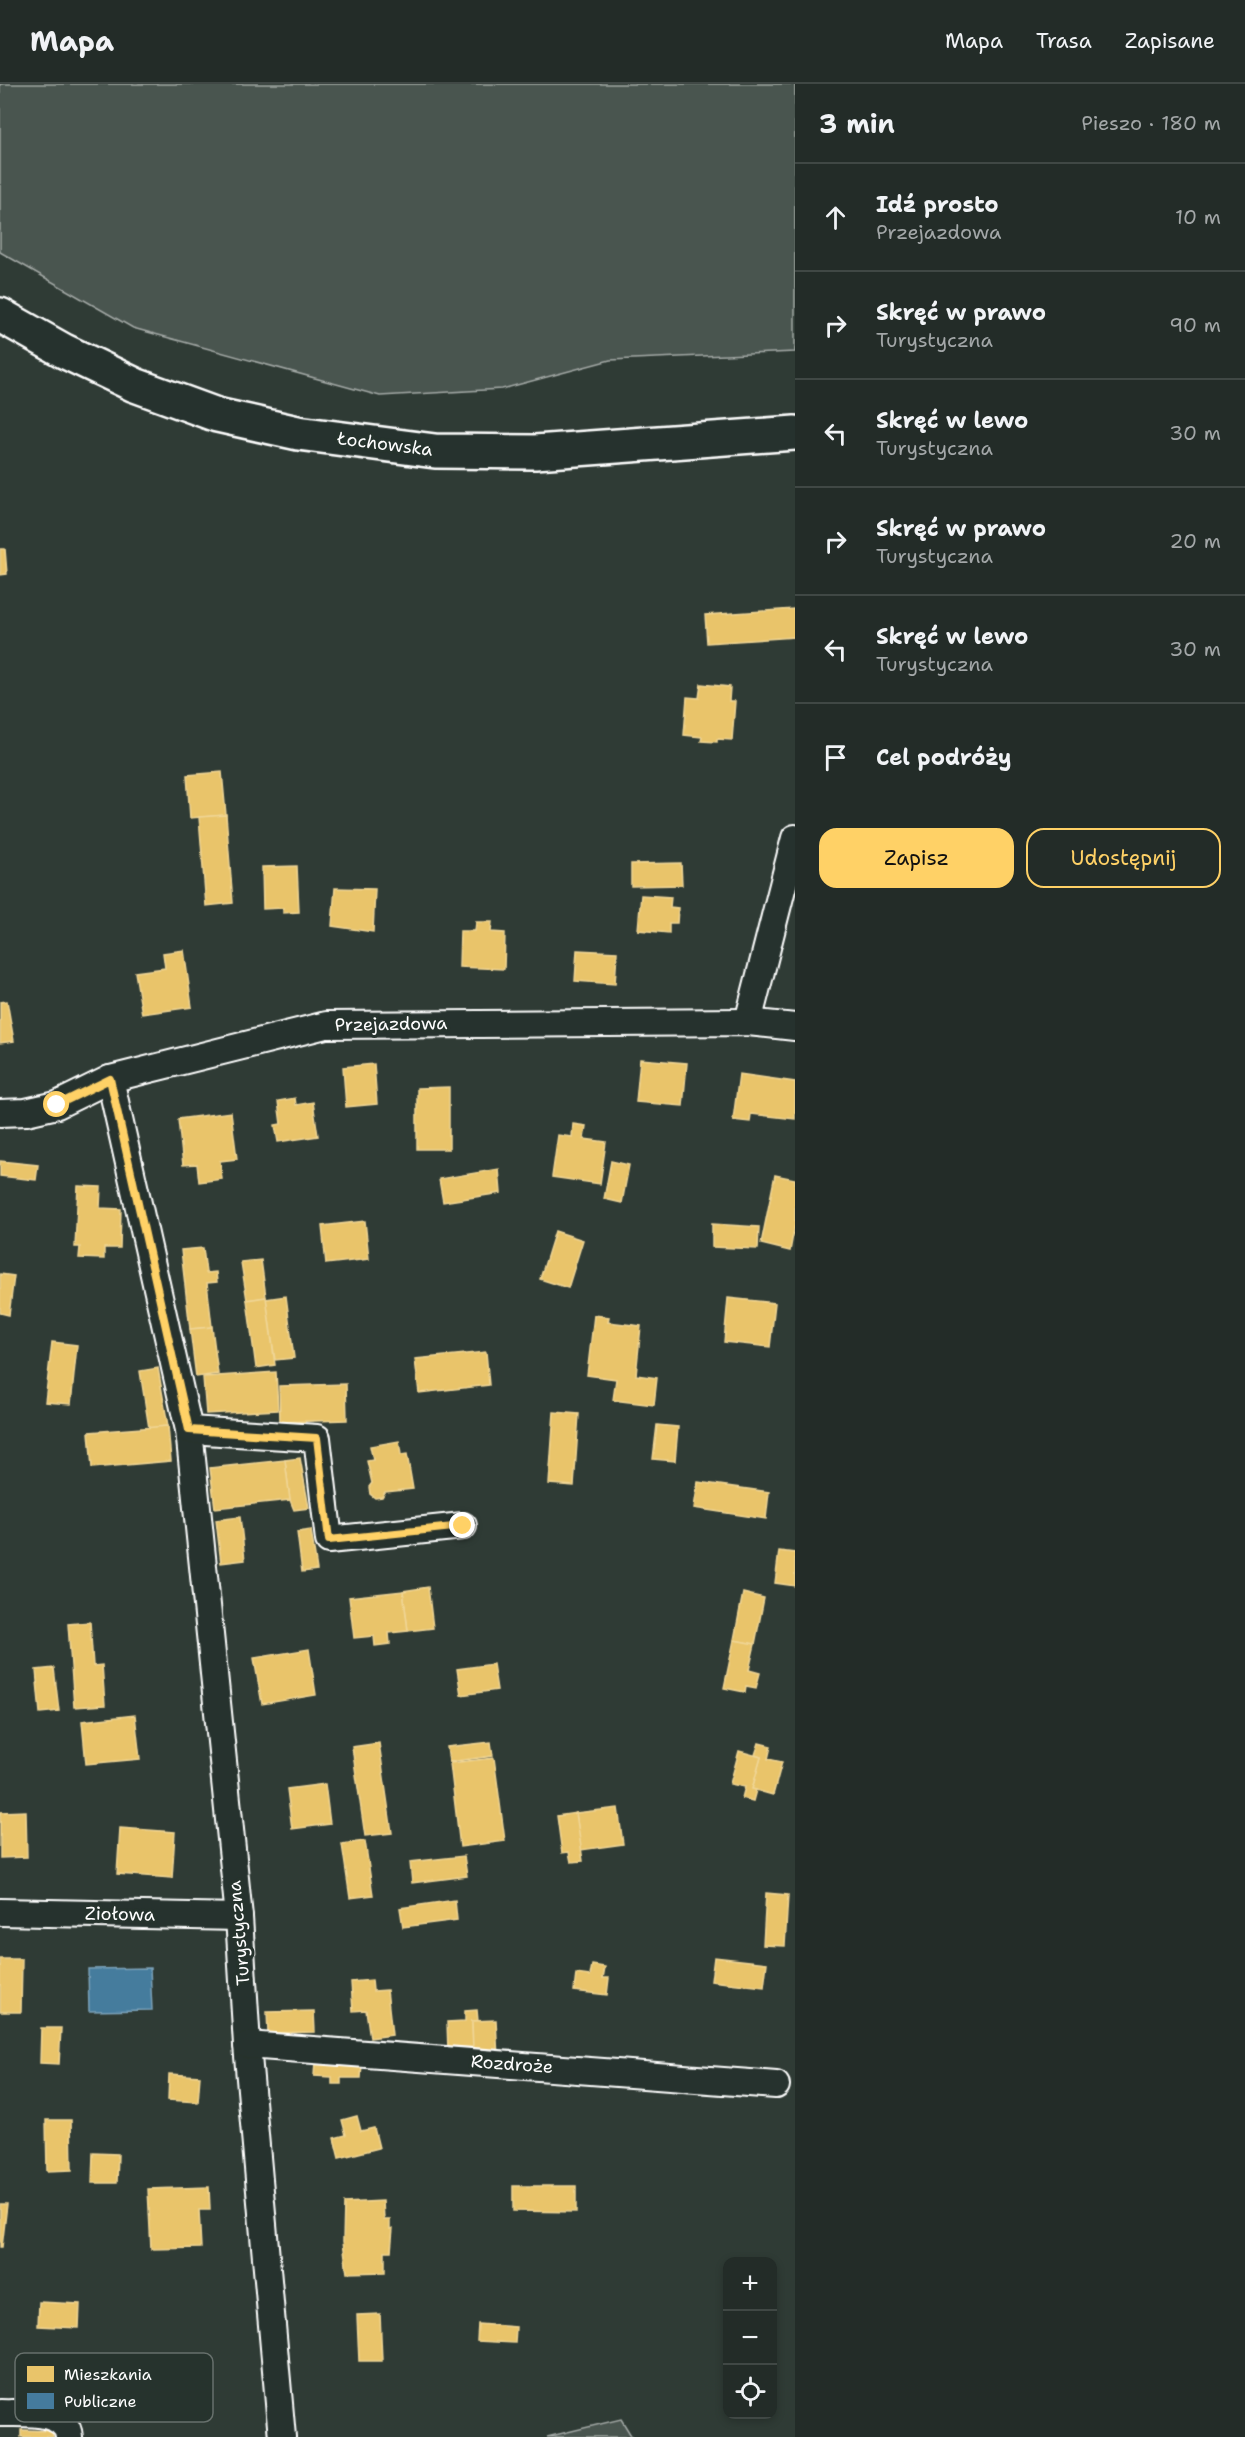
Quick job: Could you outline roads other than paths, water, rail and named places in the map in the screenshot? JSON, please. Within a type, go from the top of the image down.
[{"type":"main road","name":"Łochowska","points":[[0,315],[64,351],[135,385],[217,415],[298,433],[435,451],[535,452],[795,433]]},
{"type":"street","points":[[748,1022],[795,838]]},
{"type":"street","name":"Przejazdowa","points":[[0,1113],[26,1112],[57,1105],[110,1079],[326,1025],[748,1022],[795,1027]]},
{"type":"street","name":"Turystyczna","points":[[110,1079],[189,1430],[239,1917],[282,2437]]},
{"type":"street","points":[[189,1430],[317,1438],[329,1540],[463,1526]]},
{"type":"street","name":"Ziołowa","points":[[0,1912],[239,1917]]},
{"type":"street","name":"Rozdroże","points":[[248,2045],[651,2073],[776,2085]]},
{"type":"street","points":[[0,2413],[15,2414]]},
{"type":"street","points":[[62,2422],[68,2430],[69,2437]]}]
